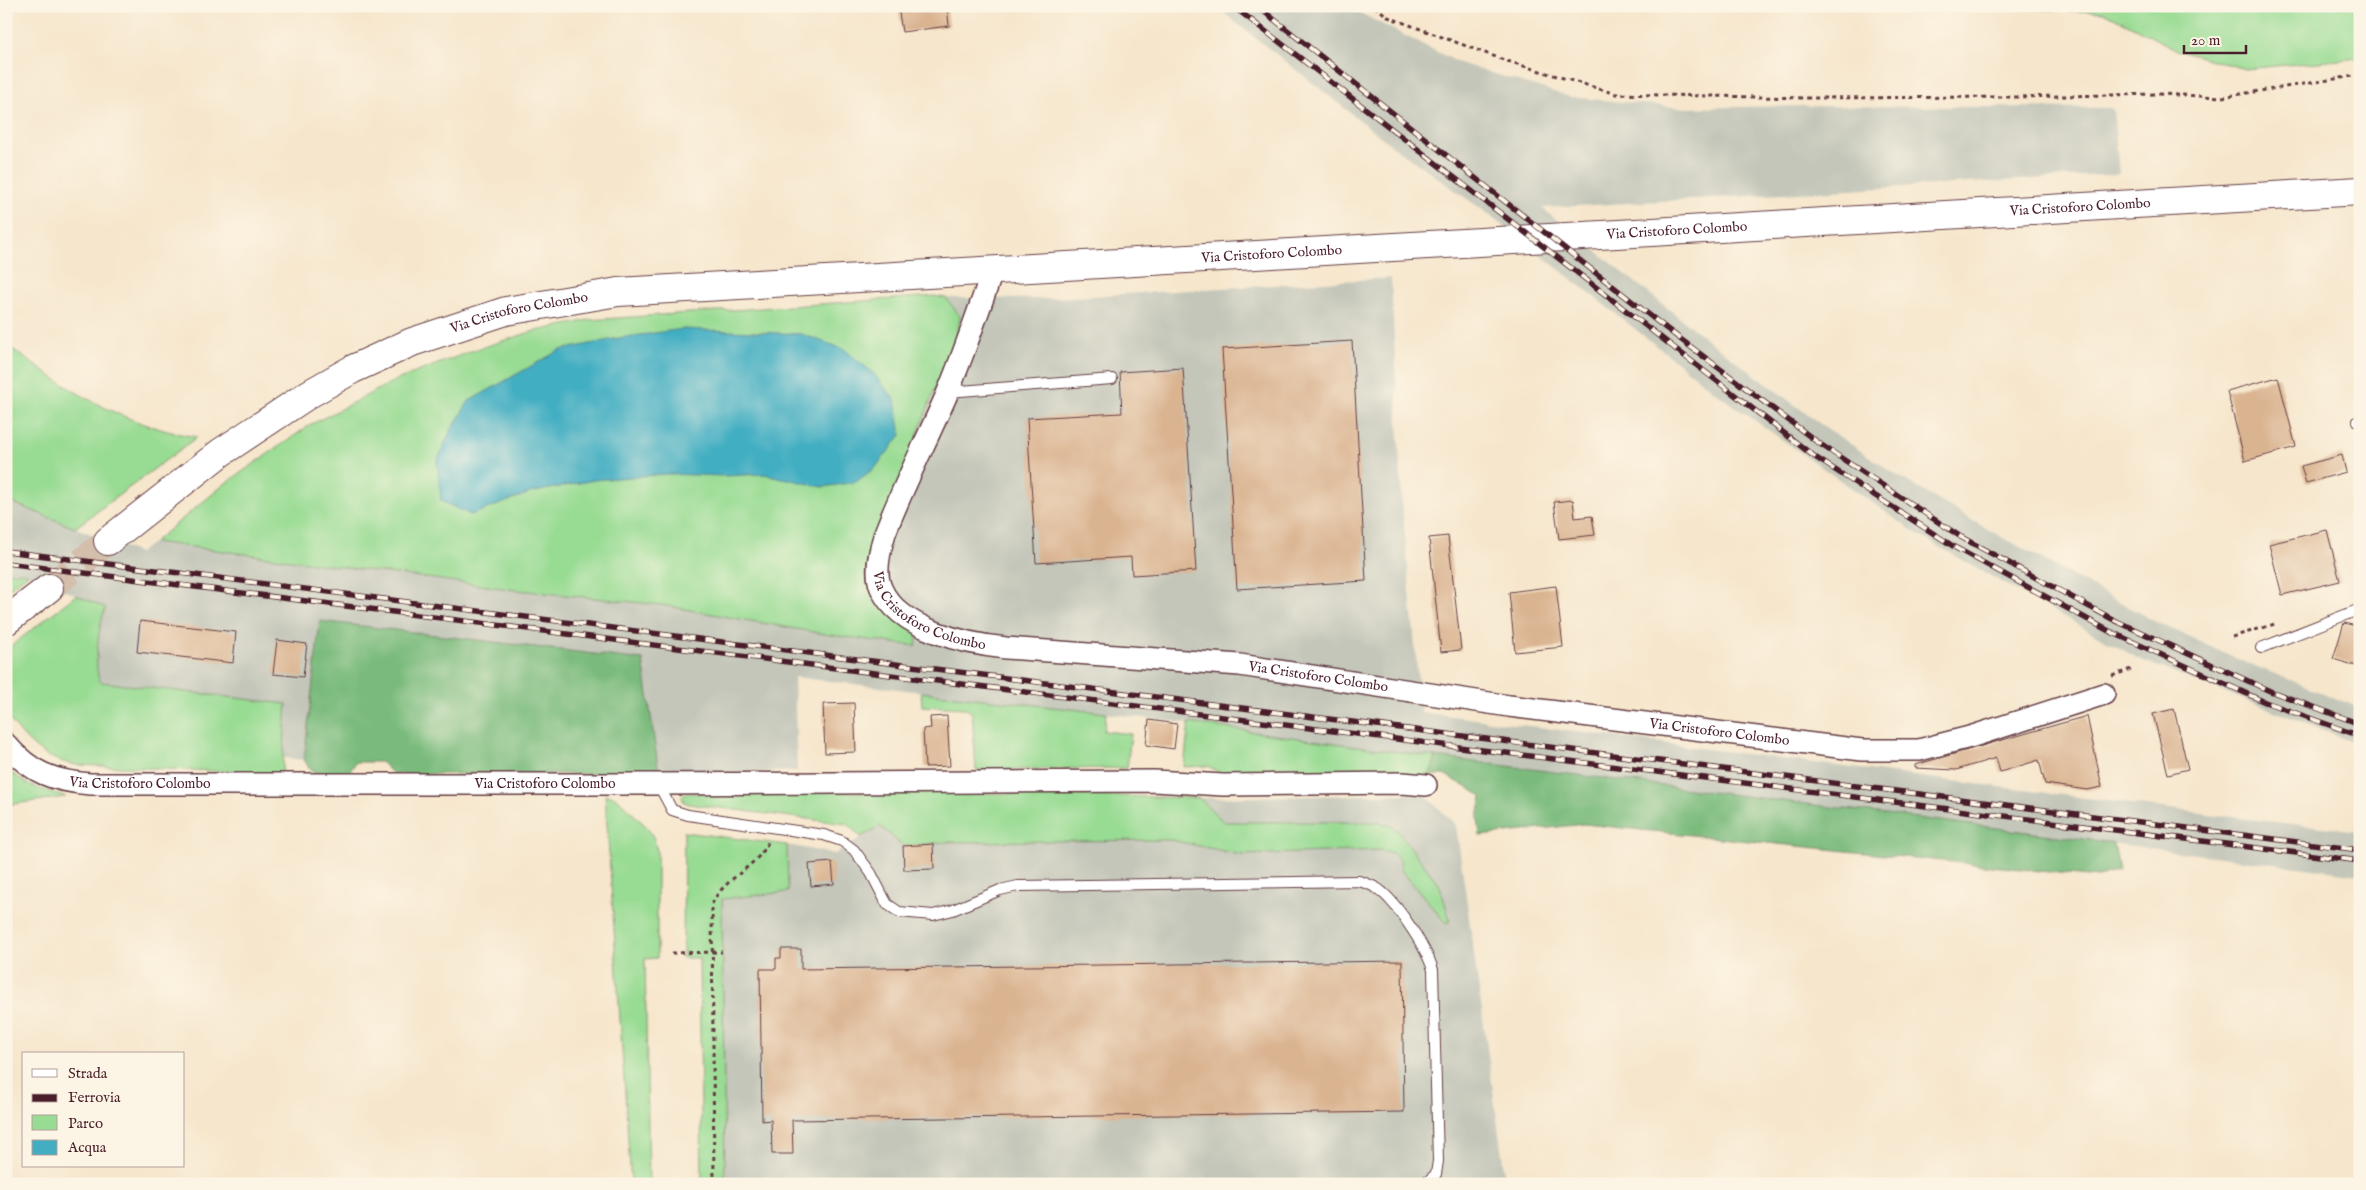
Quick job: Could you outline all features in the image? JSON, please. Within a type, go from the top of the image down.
[{"type":"main road","name":"Via Cristoforo Colombo","points":[[108,541],[220,453],[309,394],[353,369],[412,342],[506,311],[618,292],[2360,191]]},
{"type":"main road","points":[[6,621],[49,588]]},
{"type":"street","name":"Via Cristoforo Colombo","points":[[993,270],[948,392],[885,534],[877,566],[881,588],[894,606],[917,623],[949,638],[977,645],[997,647],[1240,665],[1528,709],[1886,751],[1919,750],[1970,737],[2104,694]]},
{"type":"street","name":"Via Cristoforo Colombo","points":[[6,744],[25,764],[36,771],[61,780],[90,784],[658,784],[1154,781],[1223,785],[1402,783],[1426,785]]},
{"type":"lane","points":[[948,392],[1112,379]]},
{"type":"lane","points":[[2261,648],[2360,609]]},
{"type":"lane","points":[[658,784],[672,810],[688,815],[824,835],[842,841],[860,857],[887,904],[898,912],[912,914],[933,915],[953,910],[1000,890],[1018,886],[1359,881],[1369,884],[1388,898],[1425,948],[1432,970],[1438,1161],[1436,1174],[1425,1184]]},
{"type":"path","points":[[1375,6],[1388,17],[1504,60],[1616,94],[1886,98],[2159,94],[2222,97],[2360,75]]},
{"type":"path","points":[[714,1184],[711,913],[714,897],[764,850],[772,828]]},
{"type":"path","points":[[672,953],[722,952]]},
{"type":"shaded area","points":[[1215,6],[1351,6],[1362,14],[1459,63],[1570,97],[1684,108],[1801,106],[2113,108],[2119,174],[1542,208],[1709,341],[1819,423],[1898,476],[1973,521],[2154,621],[2245,662],[2360,708],[2360,744],[2139,659],[1920,536],[1727,401],[1487,213],[1390,144]]},
{"type":"shaded area","points":[[1391,278],[1402,504],[1421,712],[2247,819],[2360,831],[2360,875],[1436,757],[1188,723],[794,677],[797,771],[659,774],[320,621],[304,760],[94,737],[57,721],[104,607],[23,572],[6,573],[6,500],[139,553],[154,542],[517,590],[661,605],[830,635],[916,646],[918,630],[871,562],[960,316],[946,298],[1040,299]]},
{"type":"shaded area","points":[[933,792],[1199,798],[1424,794],[1456,825],[1506,1184],[725,1184],[722,899],[788,892],[787,845],[835,854]]},
{"type":"green space","points":[[1938,6],[2360,6],[2360,58],[2245,69],[2179,51],[2104,12]]},
{"type":"green space","points":[[934,296],[946,298],[960,316],[958,329],[881,529],[871,562],[918,630],[916,646],[830,635],[661,605],[517,590],[154,542],[226,483],[310,425],[394,381],[474,350],[531,332],[589,320]]},
{"type":"green space","points":[[6,344],[50,376],[96,403],[144,424],[170,432],[197,437],[75,528],[6,500]]},
{"type":"green space","points":[[23,572],[28,574],[6,591],[6,573]]},
{"type":"green space","points":[[76,595],[106,608],[101,623],[97,657],[98,676],[101,682],[287,704],[282,774],[77,765],[54,759],[29,742],[6,715],[6,650]]},
{"type":"green space","points":[[320,621],[643,660],[659,774],[393,774],[381,762],[356,762],[349,773],[313,773],[304,760]]},
{"type":"green space","points":[[921,692],[1106,713],[1104,731],[1131,734],[1127,768],[976,770],[972,713],[965,708],[922,706]]},
{"type":"green space","points":[[1189,723],[1436,757],[1429,776],[1226,777],[1208,766],[1184,767]]},
{"type":"green space","points":[[1436,757],[2114,843],[2119,871],[2098,877],[1584,824],[1480,836],[1478,818],[1482,796],[1444,774],[1429,776]]},
{"type":"green space","points":[[6,769],[29,785],[66,797],[6,805]]},
{"type":"green space","points":[[933,792],[1199,798],[1224,822],[1378,822],[1390,825],[1398,831],[1440,886],[1450,921],[1446,923],[1401,870],[1401,861],[1393,853],[1381,850],[1242,855],[1171,840],[948,842],[903,846],[880,826],[861,837],[847,824],[689,804],[684,802],[682,797],[684,793]]},
{"type":"green space","points":[[605,794],[615,797],[648,828],[654,839],[657,851],[657,958],[645,959],[649,1184],[631,1184]]},
{"type":"green space","points":[[684,832],[787,845],[788,892],[722,899],[725,1184],[702,1184],[699,958],[683,958]]},
{"type":"water","points":[[683,329],[801,334],[844,349],[873,373],[895,400],[901,435],[876,467],[856,482],[823,487],[764,474],[724,476],[667,474],[594,480],[530,493],[471,515],[441,501],[437,461],[450,432],[469,401],[560,350],[619,338]]},
{"type":"building","points":[[898,6],[947,6],[949,26],[902,32]]},
{"type":"building","points":[[1352,341],[1366,581],[1237,589],[1222,349]]},
{"type":"building","points":[[1183,368],[1196,571],[1132,575],[1131,557],[1036,563],[1027,418],[1122,413],[1120,372]]},
{"type":"building","points":[[2278,377],[2296,447],[2245,461],[2227,391]]},
{"type":"building","points":[[2342,455],[2346,472],[2306,483],[2301,466]]},
{"type":"building","points":[[1573,500],[1575,518],[1592,516],[1595,535],[1559,539],[1554,502]]},
{"type":"building","points":[[2327,530],[2340,581],[2282,595],[2269,544]]},
{"type":"building","points":[[1448,536],[1461,650],[1441,652],[1429,538]]},
{"type":"building","points":[[1556,586],[1563,647],[1515,652],[1509,592]]},
{"type":"building","points":[[140,621],[236,632],[233,663],[137,652]]},
{"type":"building","points":[[2344,623],[2360,627],[2360,667],[2333,659]]},
{"type":"building","points":[[277,640],[307,644],[303,677],[273,674]]},
{"type":"building","points":[[854,703],[856,752],[825,753],[823,704]]},
{"type":"building","points":[[2174,709],[2188,769],[2168,774],[2153,714]]},
{"type":"building","points":[[947,716],[950,766],[925,767],[923,729],[931,728],[930,717]]},
{"type":"building","points":[[2087,716],[2102,787],[2087,790],[2045,784],[2039,760],[2000,772],[1996,758],[1956,770],[1915,768],[1915,765]]},
{"type":"building","points":[[1149,720],[1177,724],[1174,749],[1146,745]]},
{"type":"building","points":[[933,844],[934,869],[904,870],[903,846]]},
{"type":"building","points":[[832,862],[834,884],[811,886],[809,864]]},
{"type":"building","points":[[781,949],[801,949],[801,969],[1402,961],[1404,1112],[792,1120],[793,1154],[772,1154],[771,1120],[762,1121],[760,969],[776,969],[776,958],[781,958]]},
{"type":"tunnel","points":[[49,588],[108,541]]},
{"type":"railway","points":[[1233,6],[1815,457],[1956,548],[2109,631],[2265,702],[2360,736]]},
{"type":"railway","points":[[1257,6],[1667,329],[1820,444],[1961,537],[2114,620],[2270,691],[2360,724]]},
{"type":"railway","points":[[6,551],[2360,850]]},
{"type":"railway","points":[[6,563],[2360,861]]}]
